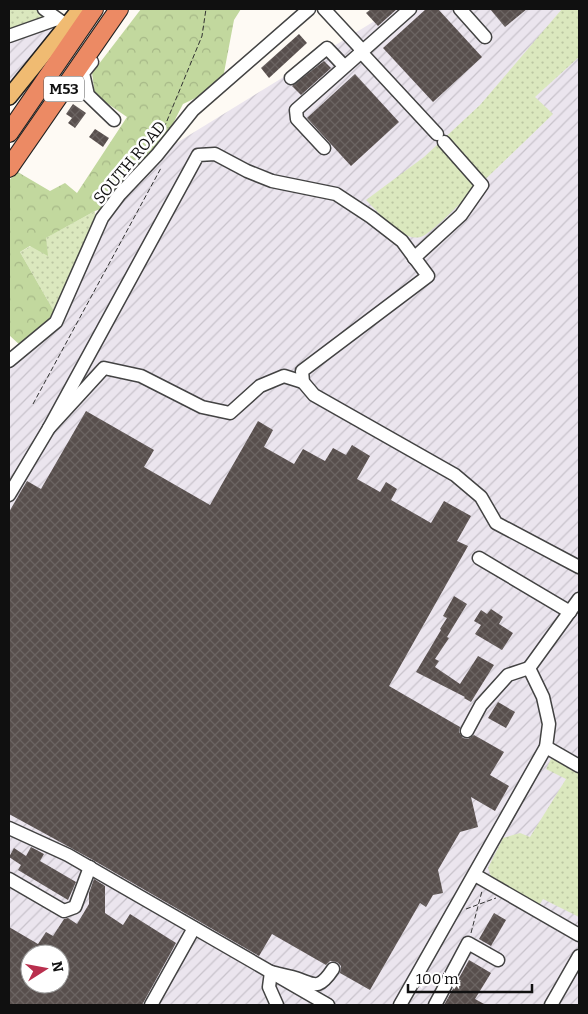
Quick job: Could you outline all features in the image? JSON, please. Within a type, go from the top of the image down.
[{"type":"highway","name":"M53","points":[[9,133],[94,9]]},
{"type":"highway","name":"M53","points":[[9,168],[119,9]]},
{"type":"main road","points":[[9,97],[62,22],[80,9]]},
{"type":"street","points":[[44,9],[62,22]]},
{"type":"street","points":[[114,120],[88,95],[83,73],[130,9]]},
{"type":"street","name":"SOUTH ROAD","points":[[9,361],[56,322],[102,218],[120,194],[157,155],[193,110],[309,9]]},
{"type":"street","points":[[324,9],[482,185],[461,215],[414,258]]},
{"type":"street","points":[[324,148],[297,119],[296,110],[410,9]]},
{"type":"street","points":[[460,9],[485,37]]},
{"type":"street","points":[[9,36],[62,22]]},
{"type":"street","points":[[291,78],[327,48],[344,66]]},
{"type":"street","points":[[9,494],[49,428],[198,154],[216,154],[247,171],[272,181],[336,194],[371,217],[402,241],[428,276],[302,371],[302,382]]},
{"type":"street","points":[[49,428],[104,368],[141,376],[202,406],[230,413],[260,386],[284,376],[302,382],[314,395],[455,475],[481,497],[496,523],[579,567]]},
{"type":"street","points":[[479,558],[570,612]]},
{"type":"street","points":[[467,730],[481,705],[508,674],[529,668],[579,598]]},
{"type":"street","points":[[400,1005],[546,747],[549,724],[543,697],[529,668]]},
{"type":"street","points":[[546,747],[579,766]]},
{"type":"street","points":[[10,832],[68,854],[328,1005]]},
{"type":"street","points":[[9,879],[64,911],[75,907],[90,867]]},
{"type":"street","points":[[474,874],[579,934]]},
{"type":"street","points":[[151,1005],[194,928]]},
{"type":"street","points":[[435,1005],[468,943],[498,960]]},
{"type":"street","points":[[551,1005],[579,956]]},
{"type":"street","points":[[272,972],[292,977],[311,985],[320,984],[333,969]]},
{"type":"street","points":[[272,972],[269,987],[277,1005]]},
{"type":"path","points":[[162,134],[202,36],[206,9]]},
{"type":"path","points":[[33,404],[162,166],[157,155]]},
{"type":"path","points":[[468,943],[477,905],[486,881]]},
{"type":"path","points":[[456,907],[462,911],[508,894]]},
{"type":"shaded area","points":[[390,9],[579,9],[579,1005],[9,1005],[9,361],[102,218],[157,155],[381,17]]},
{"type":"shaded area","points":[[53,20],[62,28],[9,96],[9,32]]},
{"type":"green space","points":[[9,9],[38,9],[53,20],[9,32]]},
{"type":"green space","points":[[141,9],[241,9],[234,20],[223,78],[204,94],[183,104],[157,155],[104,208],[46,238],[48,256],[30,246],[20,252],[55,313],[47,327],[21,346],[9,335],[9,181],[16,171],[50,191],[65,183],[77,193],[127,117],[95,95],[92,73]]},
{"type":"green space","points":[[562,9],[579,9],[579,57],[535,97],[553,114],[442,221],[423,236],[415,238],[407,236],[392,226],[366,200],[424,157],[480,105]]},
{"type":"green space","points":[[95,211],[95,220],[55,313],[20,252]]},
{"type":"green space","points":[[553,755],[579,770],[579,917],[543,899],[539,906],[492,879],[488,868],[503,838],[520,833],[530,837],[566,779],[546,769]]},
{"type":"building","points":[[371,9],[397,9],[378,26],[366,13]]},
{"type":"building","points":[[426,9],[438,9],[482,57],[433,102],[383,48]]},
{"type":"building","points":[[490,9],[527,9],[505,27]]},
{"type":"building","points":[[299,34],[307,43],[269,78],[261,68]]},
{"type":"building","points":[[324,61],[331,68],[301,95],[292,86]]},
{"type":"building","points":[[355,74],[399,122],[351,166],[307,118]]},
{"type":"building","points":[[73,104],[86,113],[75,128],[68,123],[72,118],[66,114]]},
{"type":"building","points":[[95,129],[109,138],[103,147],[89,137]]},
{"type":"building","points":[[86,411],[154,450],[144,467],[210,505],[258,421],[273,430],[264,447],[294,464],[303,449],[325,461],[333,448],[346,455],[352,445],[370,456],[357,479],[380,492],[386,482],[397,489],[391,500],[431,523],[444,501],[471,516],[457,541],[468,546],[389,686],[460,727],[459,732],[463,738],[468,739],[474,735],[504,752],[490,775],[509,786],[495,811],[471,797],[478,827],[460,832],[438,870],[443,893],[433,895],[426,907],[420,903],[370,990],[340,973],[341,966],[337,962],[330,961],[326,965],[272,934],[259,956],[9,814],[9,512],[27,481],[41,489]]},
{"type":"building","points":[[454,596],[467,604],[447,637],[449,638],[435,659],[439,661],[435,667],[460,684],[478,656],[494,665],[471,702],[465,697],[416,672],[447,618],[443,616]]},
{"type":"building","points":[[491,609],[503,617],[499,624],[513,633],[502,650],[475,634],[481,625],[474,621],[481,610],[487,614]]},
{"type":"building","points":[[498,702],[515,712],[506,728],[488,718]]},
{"type":"building","points":[[31,847],[44,854],[40,861],[76,882],[68,900],[18,870],[21,865],[9,857],[14,848],[26,856]]},
{"type":"building","points":[[94,879],[105,886],[105,913],[123,925],[130,914],[176,943],[142,1005],[9,1005],[9,927],[38,944],[46,932],[53,936],[64,919],[68,918],[77,924],[89,904],[89,893]]},
{"type":"building","points":[[494,913],[506,920],[491,946],[479,939]]},
{"type":"building","points":[[469,960],[491,973],[475,999],[486,1005],[444,1005]]}]
